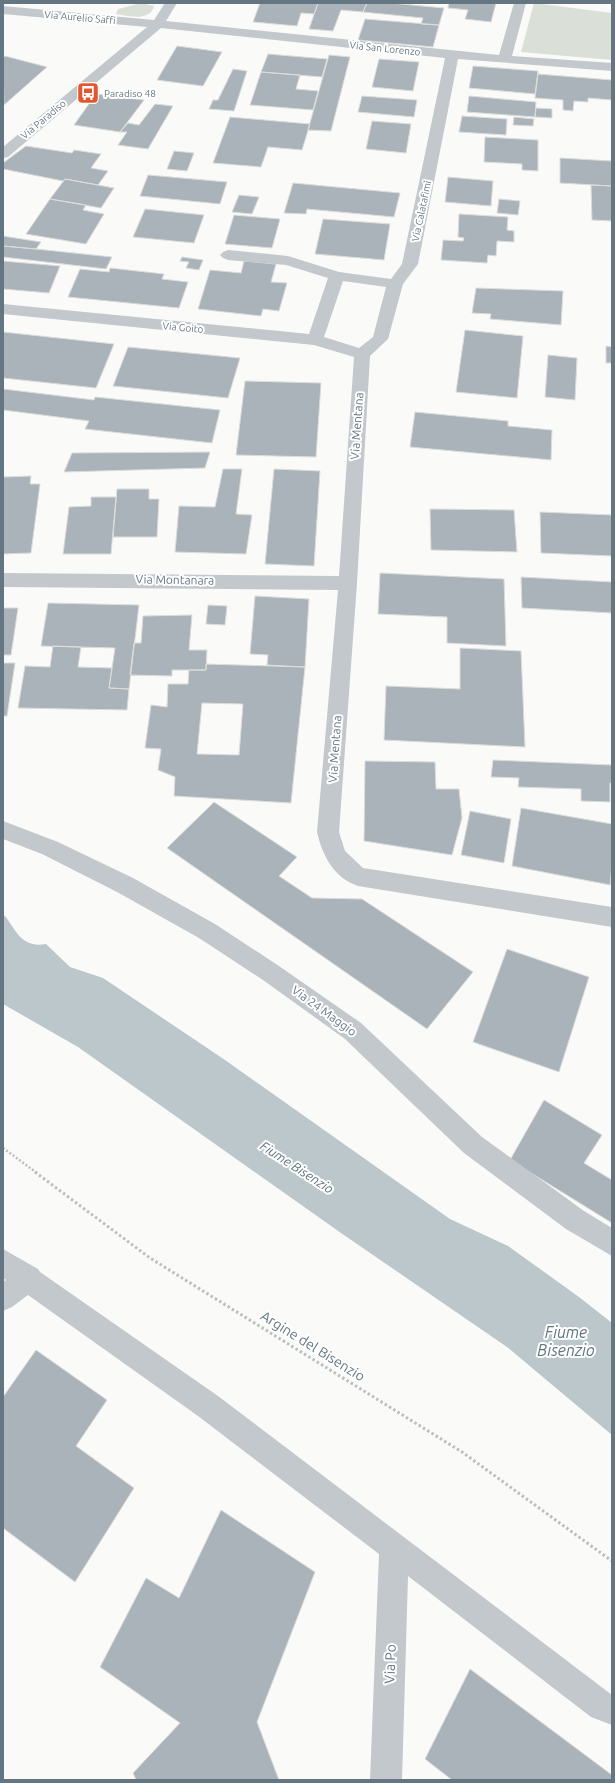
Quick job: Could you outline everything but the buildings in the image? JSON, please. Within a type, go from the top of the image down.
[{"type":"street","name":"Via Paradiso","points":[[3,154],[158,24],[171,3]]},
{"type":"street","points":[[505,58],[520,3]]},
{"type":"street","name":"Via Aurelio Saffi","points":[[3,10],[158,24]]},
{"type":"street","name":"Via San Lorenzo","points":[[158,24],[452,55],[505,58],[612,68]]},
{"type":"street","name":"Via Calatafimi","points":[[362,354],[380,339],[396,284],[410,264],[452,55]]},
{"type":"street","points":[[228,255],[288,261],[337,276],[396,284]]},
{"type":"street","points":[[315,340],[337,276]]},
{"type":"street","name":"Via Goito","points":[[3,309],[315,340],[362,354]]},
{"type":"street","name":"Via Mentana","points":[[362,354],[348,583],[328,832],[333,851],[341,865],[358,877],[612,917]]},
{"type":"street","name":"Via Montanara","points":[[3,580],[348,583]]},
{"type":"street","name":"Via 24 Maggio","points":[[3,830],[50,848],[125,885],[207,931],[271,973],[353,1031],[473,1145],[574,1220],[612,1243]]},
{"type":"street","points":[[3,1262],[29,1278],[208,1406],[602,1706],[612,1710]]},
{"type":"street","points":[[3,1298],[29,1278]]},
{"type":"street","name":"Via Po","points":[[386,1780],[394,1549]]},
{"type":"path","name":"Argine del Bisenzio","points":[[3,1148],[150,1258],[462,1452],[612,1561]]},
{"type":"shaded area","points":[[141,3],[154,6],[152,11],[138,17],[116,14],[118,9]]},
{"type":"shaded area","points":[[534,3],[612,13],[612,60],[521,52]]},
{"type":"water","name":"Fiume Bisenzio","points":[[3,915],[6,917],[17,934],[26,941],[38,945],[46,944],[70,967],[103,978],[225,1060],[450,1219],[508,1246],[579,1297],[612,1323],[612,1435],[507,1347],[341,1233],[78,1047],[3,1004]]},
{"type":"place","name":"Paradiso 48","points":[[88,93]]}]
